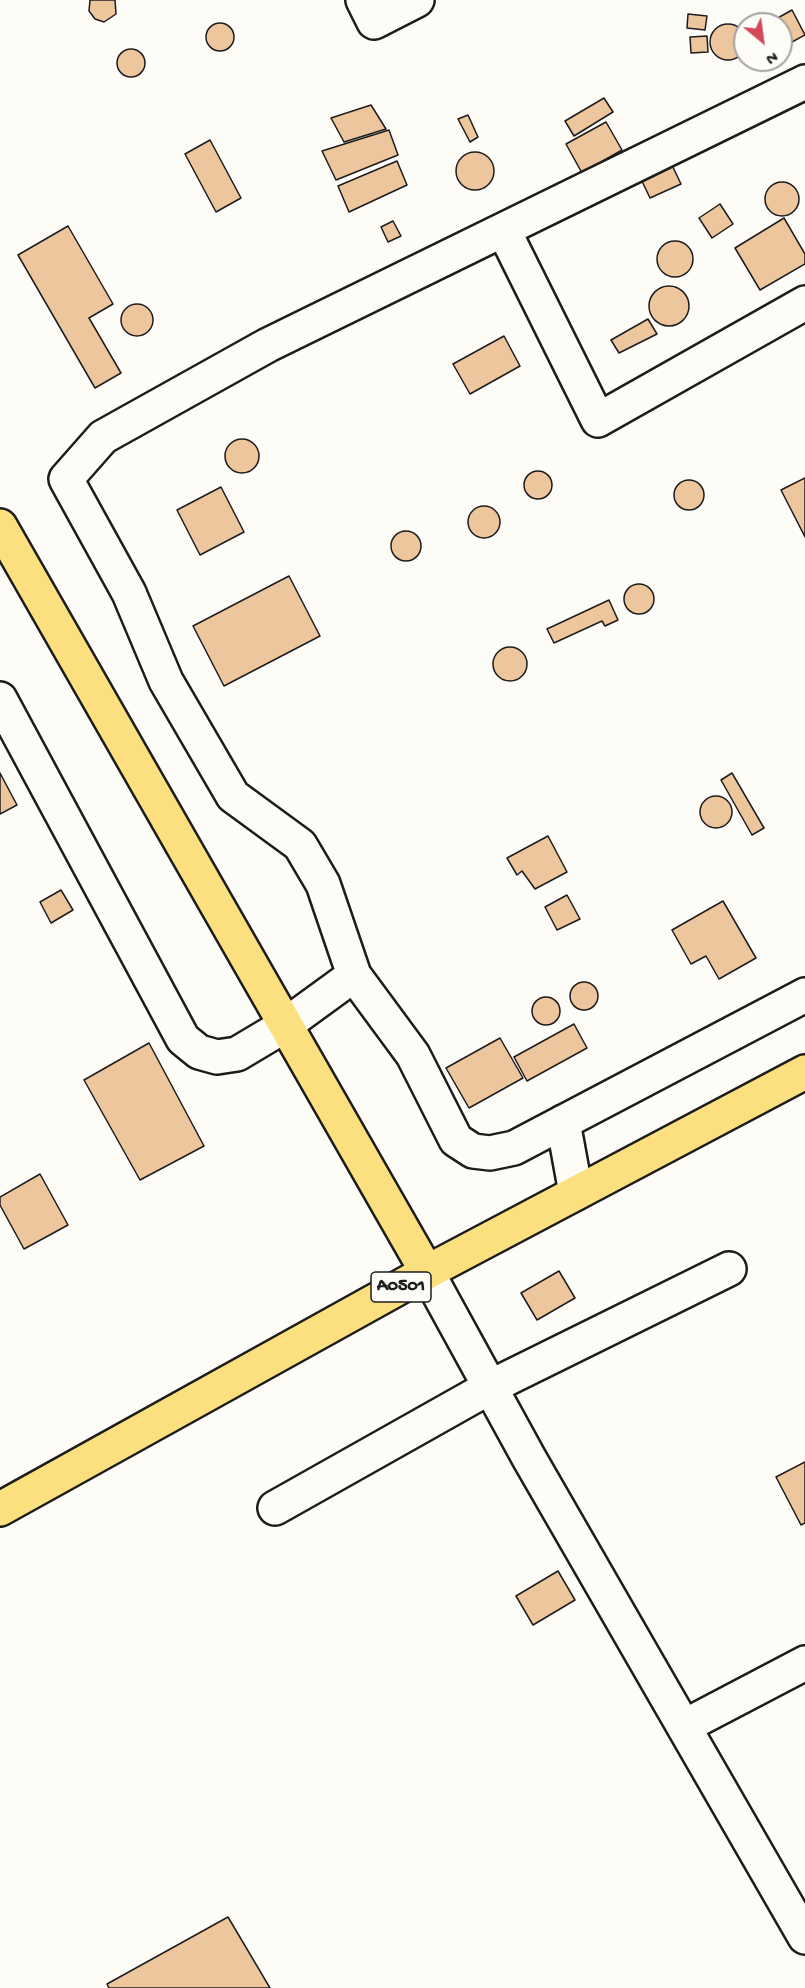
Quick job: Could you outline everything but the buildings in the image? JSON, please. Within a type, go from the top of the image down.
[{"type":"main road","points":[[0,526],[284,1026],[427,1272]]},
{"type":"main road","name":"A0501","points":[[0,1509],[427,1272],[805,1072]]},
{"type":"street","points":[[363,0],[374,22],[417,0]]},
{"type":"street","points":[[805,82],[268,345],[103,437],[66,479],[129,593],[166,681],[233,796],[300,845],[323,884],[354,975],[414,1055],[456,1140],[473,1151],[490,1153],[514,1148],[805,995]]},
{"type":"street","points":[[504,231],[597,420],[805,303]]},
{"type":"street","points":[[3,712],[183,1039],[199,1052],[217,1057],[237,1054],[284,1026],[354,975]]},
{"type":"street","points":[[563,1122],[576,1193]]},
{"type":"street","points":[[275,1508],[490,1387],[729,1269]]},
{"type":"street","points":[[427,1272],[490,1387],[805,1937]]},
{"type":"street","points":[[685,1726],[805,1662]]}]
